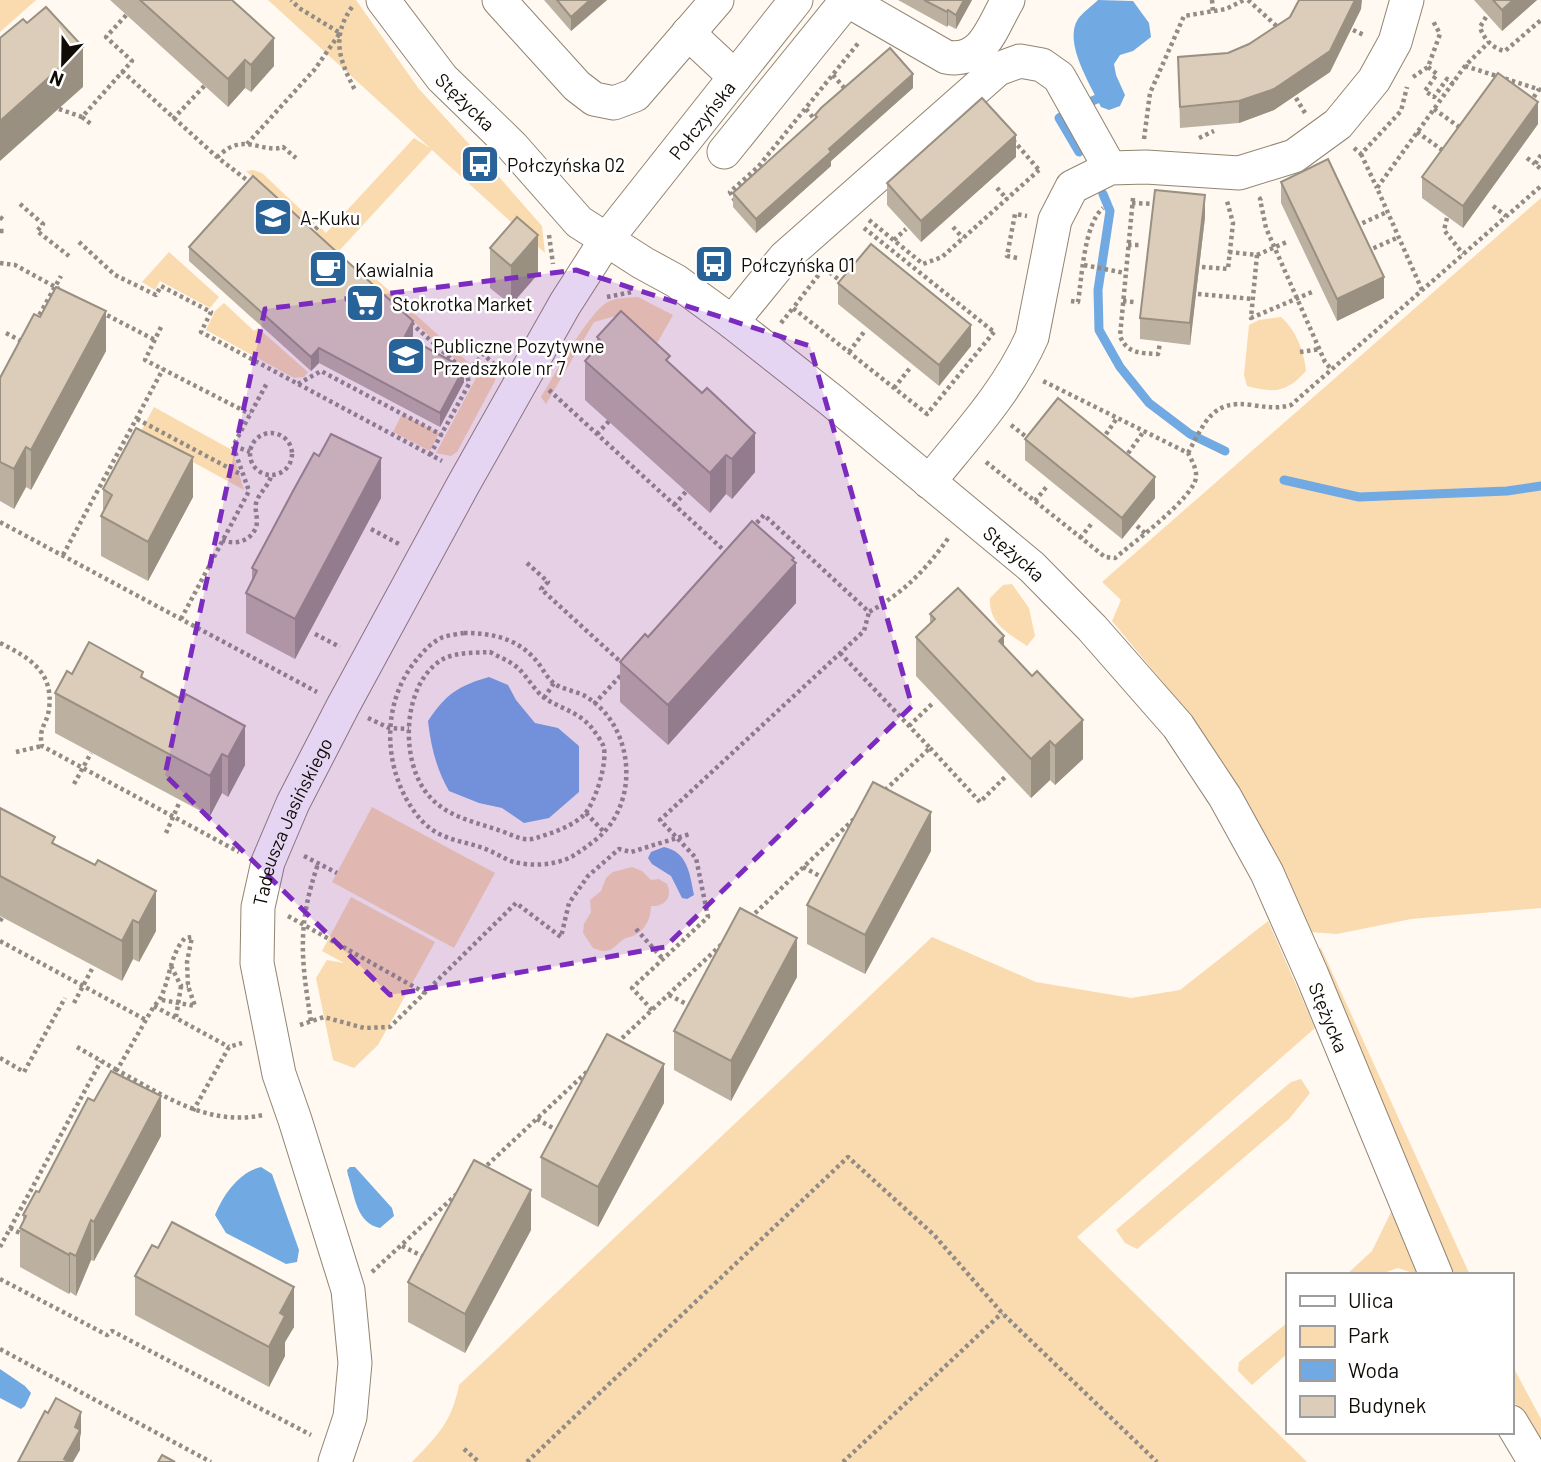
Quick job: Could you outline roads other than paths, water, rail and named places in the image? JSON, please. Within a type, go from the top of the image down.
[{"type":"street","name":"Stężycka","points":[[383,0],[442,78],[512,146],[579,222],[676,281],[732,322],[965,511],[1032,568],[1092,628],[1178,726],[1224,797],[1267,873],[1435,1273]]},
{"type":"street","points":[[499,0],[577,86],[594,99],[614,103],[635,95],[717,0]]},
{"type":"street","name":"Połczyńska","points":[[606,240],[796,0]]},
{"type":"street","points":[[724,152],[847,0],[946,57],[960,60],[981,48],[1008,0]]},
{"type":"street","points":[[929,481],[1011,378],[1025,353],[1032,337],[1055,220],[1072,187],[1114,169],[1146,167],[1238,173],[1294,156],[1338,124],[1374,80],[1395,42],[1407,0]]},
{"type":"street","points":[[688,33],[735,77]]},
{"type":"street","points":[[732,322],[786,257],[859,208],[998,69],[1020,61],[1042,65],[1059,77],[1114,169]]},
{"type":"street","name":"Tadeusza Jasińskiego","points":[[326,1450],[350,1417],[355,1363],[348,1290],[279,1074],[257,964],[258,907],[268,862],[343,706],[463,485],[565,304],[606,240]]},
{"type":"street","points":[[1513,1425],[1535,1462]]},
{"type":"water","points":[[1098,0],[1133,1],[1149,23],[1151,37],[1133,51],[1120,55],[1114,64],[1125,95],[1120,106],[1109,110],[1101,107],[1091,87],[1080,63],[1074,39],[1074,28],[1078,19]]},
{"type":"water","points":[[489,677],[508,685],[516,700],[535,723],[558,728],[579,746],[579,792],[549,818],[524,823],[502,808],[479,803],[449,791],[441,774],[428,721],[454,692]]},
{"type":"water","points":[[664,847],[678,854],[687,865],[694,895],[687,899],[682,898],[671,876],[652,864],[648,858],[651,852]]},
{"type":"water","points":[[261,1167],[272,1174],[299,1250],[297,1262],[286,1264],[226,1233],[215,1215],[233,1185],[246,1174]]},
{"type":"water","points":[[355,1167],[392,1208],[394,1216],[380,1228],[366,1221],[361,1215],[347,1170]]},
{"type":"water","points":[[0,1369],[31,1393],[21,1409],[0,1398]]},
{"type":"waterway","points":[[1092,101],[1097,99]]},
{"type":"waterway","points":[[1066,114],[1059,118],[1079,152]]},
{"type":"waterway","points":[[1103,194],[1110,211],[1098,290],[1099,330],[1120,367],[1149,403],[1190,434],[1225,451]]},
{"type":"waterway","points":[[1284,480],[1359,497],[1507,491],[1541,486]]},
{"type":"place","name":"Połczyńska 02","points":[[480,164]]},
{"type":"place","name":"A-Kuku","points":[[273,217]]},
{"type":"place","name":"Połczyńska 01","points":[[714,264]]},
{"type":"place","name":"Kawialnia","points":[[328,269]]},
{"type":"place","name":"Stokrotka Market","points":[[365,303]]},
{"type":"place","name":"Publiczne Pozytywne Przedszkole nr 7","points":[[406,356]]}]
